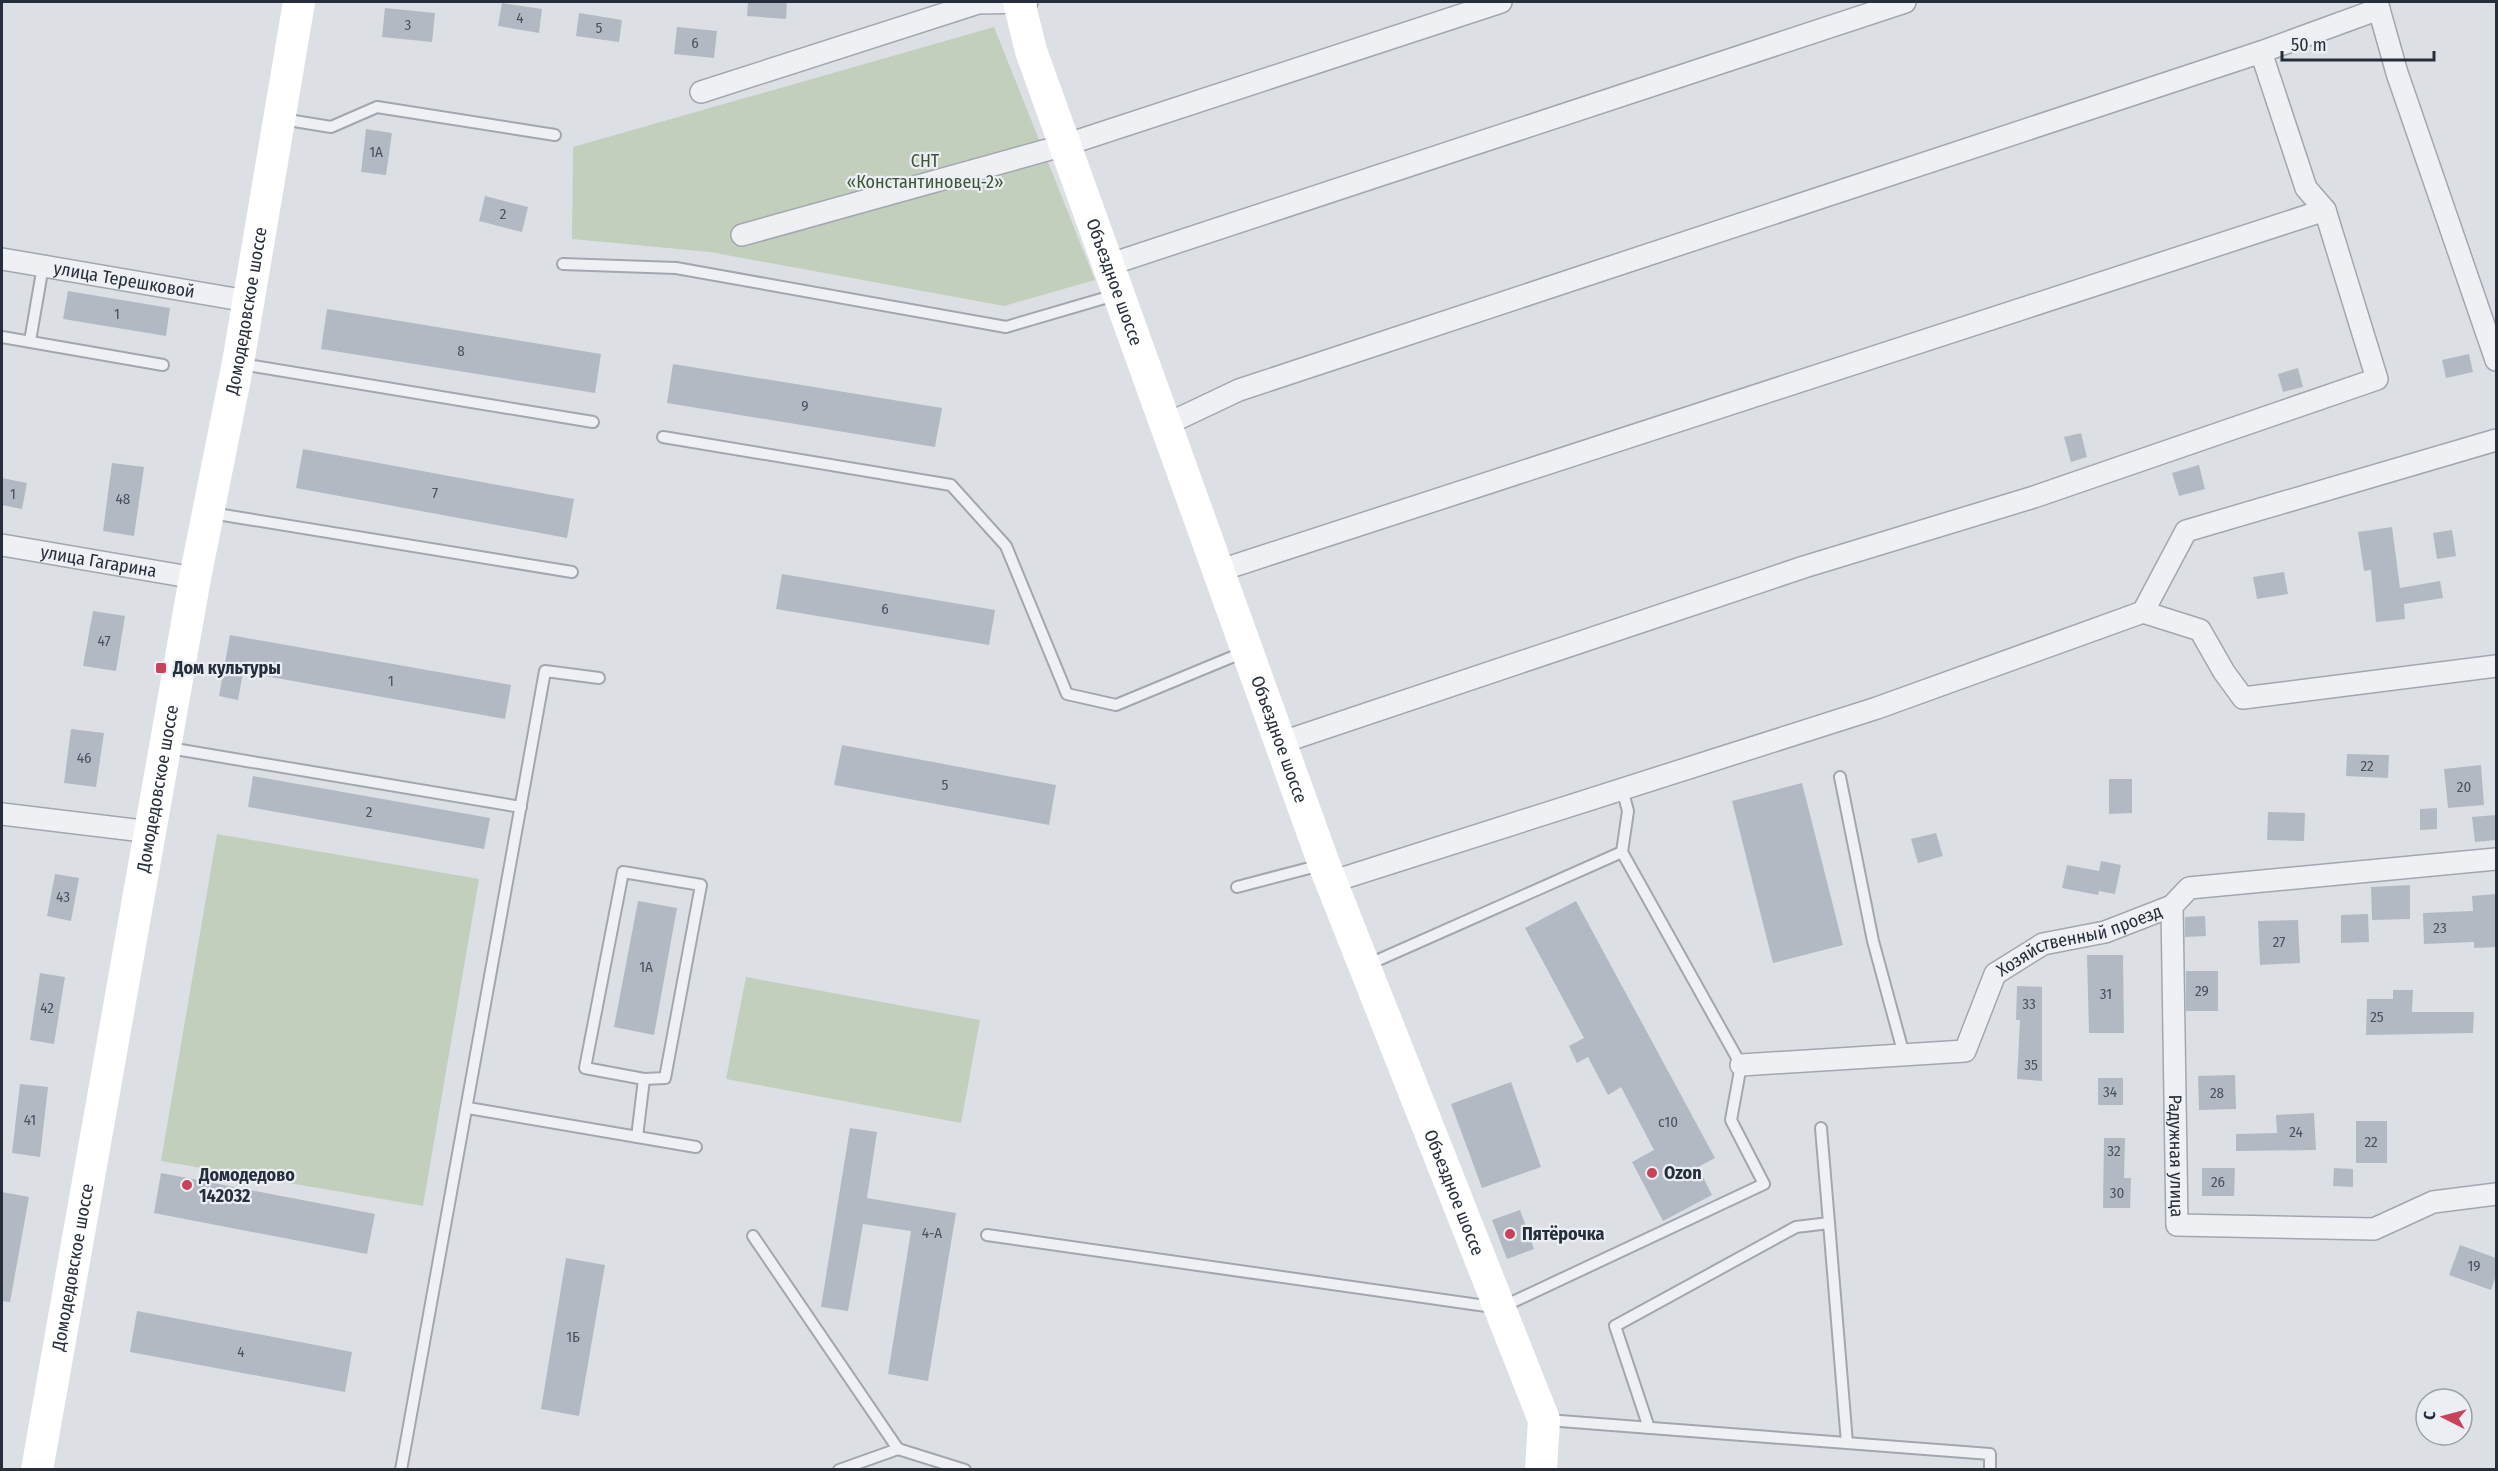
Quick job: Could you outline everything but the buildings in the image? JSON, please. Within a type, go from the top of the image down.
[{"type":"main road","name":"Домодедовское шоссе","points":[[37,1470],[195,578],[238,363],[299,2]]},
{"type":"main road","name":"Объездное шоссе","points":[[1022,2],[1031,51],[1280,743],[1364,966],[1544,1420],[1541,1470]]},
{"type":"street","points":[[701,92],[978,3],[1022,2]]},
{"type":"street","points":[[742,235],[1065,145],[1501,2]]},
{"type":"street","points":[[1108,265],[1905,2]]},
{"type":"street","points":[[1166,425],[1239,390],[2261,52],[2378,5],[2397,73],[2496,360]]},
{"type":"street","points":[[1280,743],[1804,567],[2034,497],[2377,379],[2325,210],[2306,188],[2261,52]]},
{"type":"street","points":[[1218,571],[2325,210]]},
{"type":"street","name":"улица Терешковой","points":[[2,259],[247,301]]},
{"type":"street","points":[[2143,612],[2186,531],[2496,440]]},
{"type":"street","name":"улица Гагарина","points":[[2,546],[195,578]]},
{"type":"street","points":[[1328,873],[1622,789],[1877,708],[2143,612],[2200,630],[2224,672],[2243,698],[2496,666]]},
{"type":"street","points":[[2,814],[151,832]]},
{"type":"street","name":"Хозяйственный проезд","points":[[1741,1065],[1965,1051],[1995,974],[2043,944],[2105,932],[2172,906],[2189,888],[2496,859]]},
{"type":"street","name":"Радужная улица","points":[[2172,906],[2177,1225],[2374,1229],[2433,1202],[2496,1194]]},
{"type":"lane","points":[[279,119],[331,127],[377,106],[555,135]]},
{"type":"lane","points":[[563,264],[676,268],[1006,327],[1118,294]]},
{"type":"lane","points":[[30,341],[43,266]]},
{"type":"lane","points":[[2,337],[163,365]]},
{"type":"lane","points":[[238,363],[592,422]]},
{"type":"lane","points":[[663,437],[951,485],[1006,546],[1067,694],[1116,705],[1247,651]]},
{"type":"lane","points":[[208,513],[572,572]]},
{"type":"lane","points":[[401,1470],[545,671],[599,678]]},
{"type":"lane","points":[[165,748],[521,807]]},
{"type":"lane","points":[[1840,777],[1873,941],[1904,1054]]},
{"type":"lane","points":[[987,1234],[1500,1308],[1764,1184],[1731,1120],[1741,1065],[1622,852],[1628,812],[1622,789]]},
{"type":"lane","points":[[1364,966],[1622,852]]},
{"type":"lane","points":[[623,872],[701,885],[665,1078],[644,1078],[585,1068],[623,872]]},
{"type":"lane","points":[[1237,887],[1328,873]]},
{"type":"lane","points":[[637,1137],[644,1078]]},
{"type":"lane","points":[[468,1108],[696,1147]]},
{"type":"lane","points":[[1821,1128],[1847,1443]]},
{"type":"lane","points":[[1649,1428],[1615,1326],[1796,1227],[1829,1222]]},
{"type":"lane","points":[[753,1236],[898,1449]]},
{"type":"lane","points":[[1544,1420],[1990,1454],[1990,1470]]},
{"type":"lane","points":[[840,1470],[898,1449],[965,1470]]},
{"type":"green space","name":"СНТ «Константиновец-2»","points":[[994,27],[1095,280],[1004,306],[710,252],[572,239],[573,147]]},
{"type":"green space","points":[[217,834],[479,879],[423,1206],[161,1161]]},
{"type":"green space","points":[[746,977],[980,1020],[961,1123],[726,1079]]},
{"type":"place","name":"Дом культуры","points":[[161,668]]},
{"type":"place","name":"Ozon","points":[[1652,1173]]},
{"type":"place","name":"Домодедово 142032","points":[[187,1185]]},
{"type":"place","name":"Пятёрочка","points":[[1510,1234]]}]
